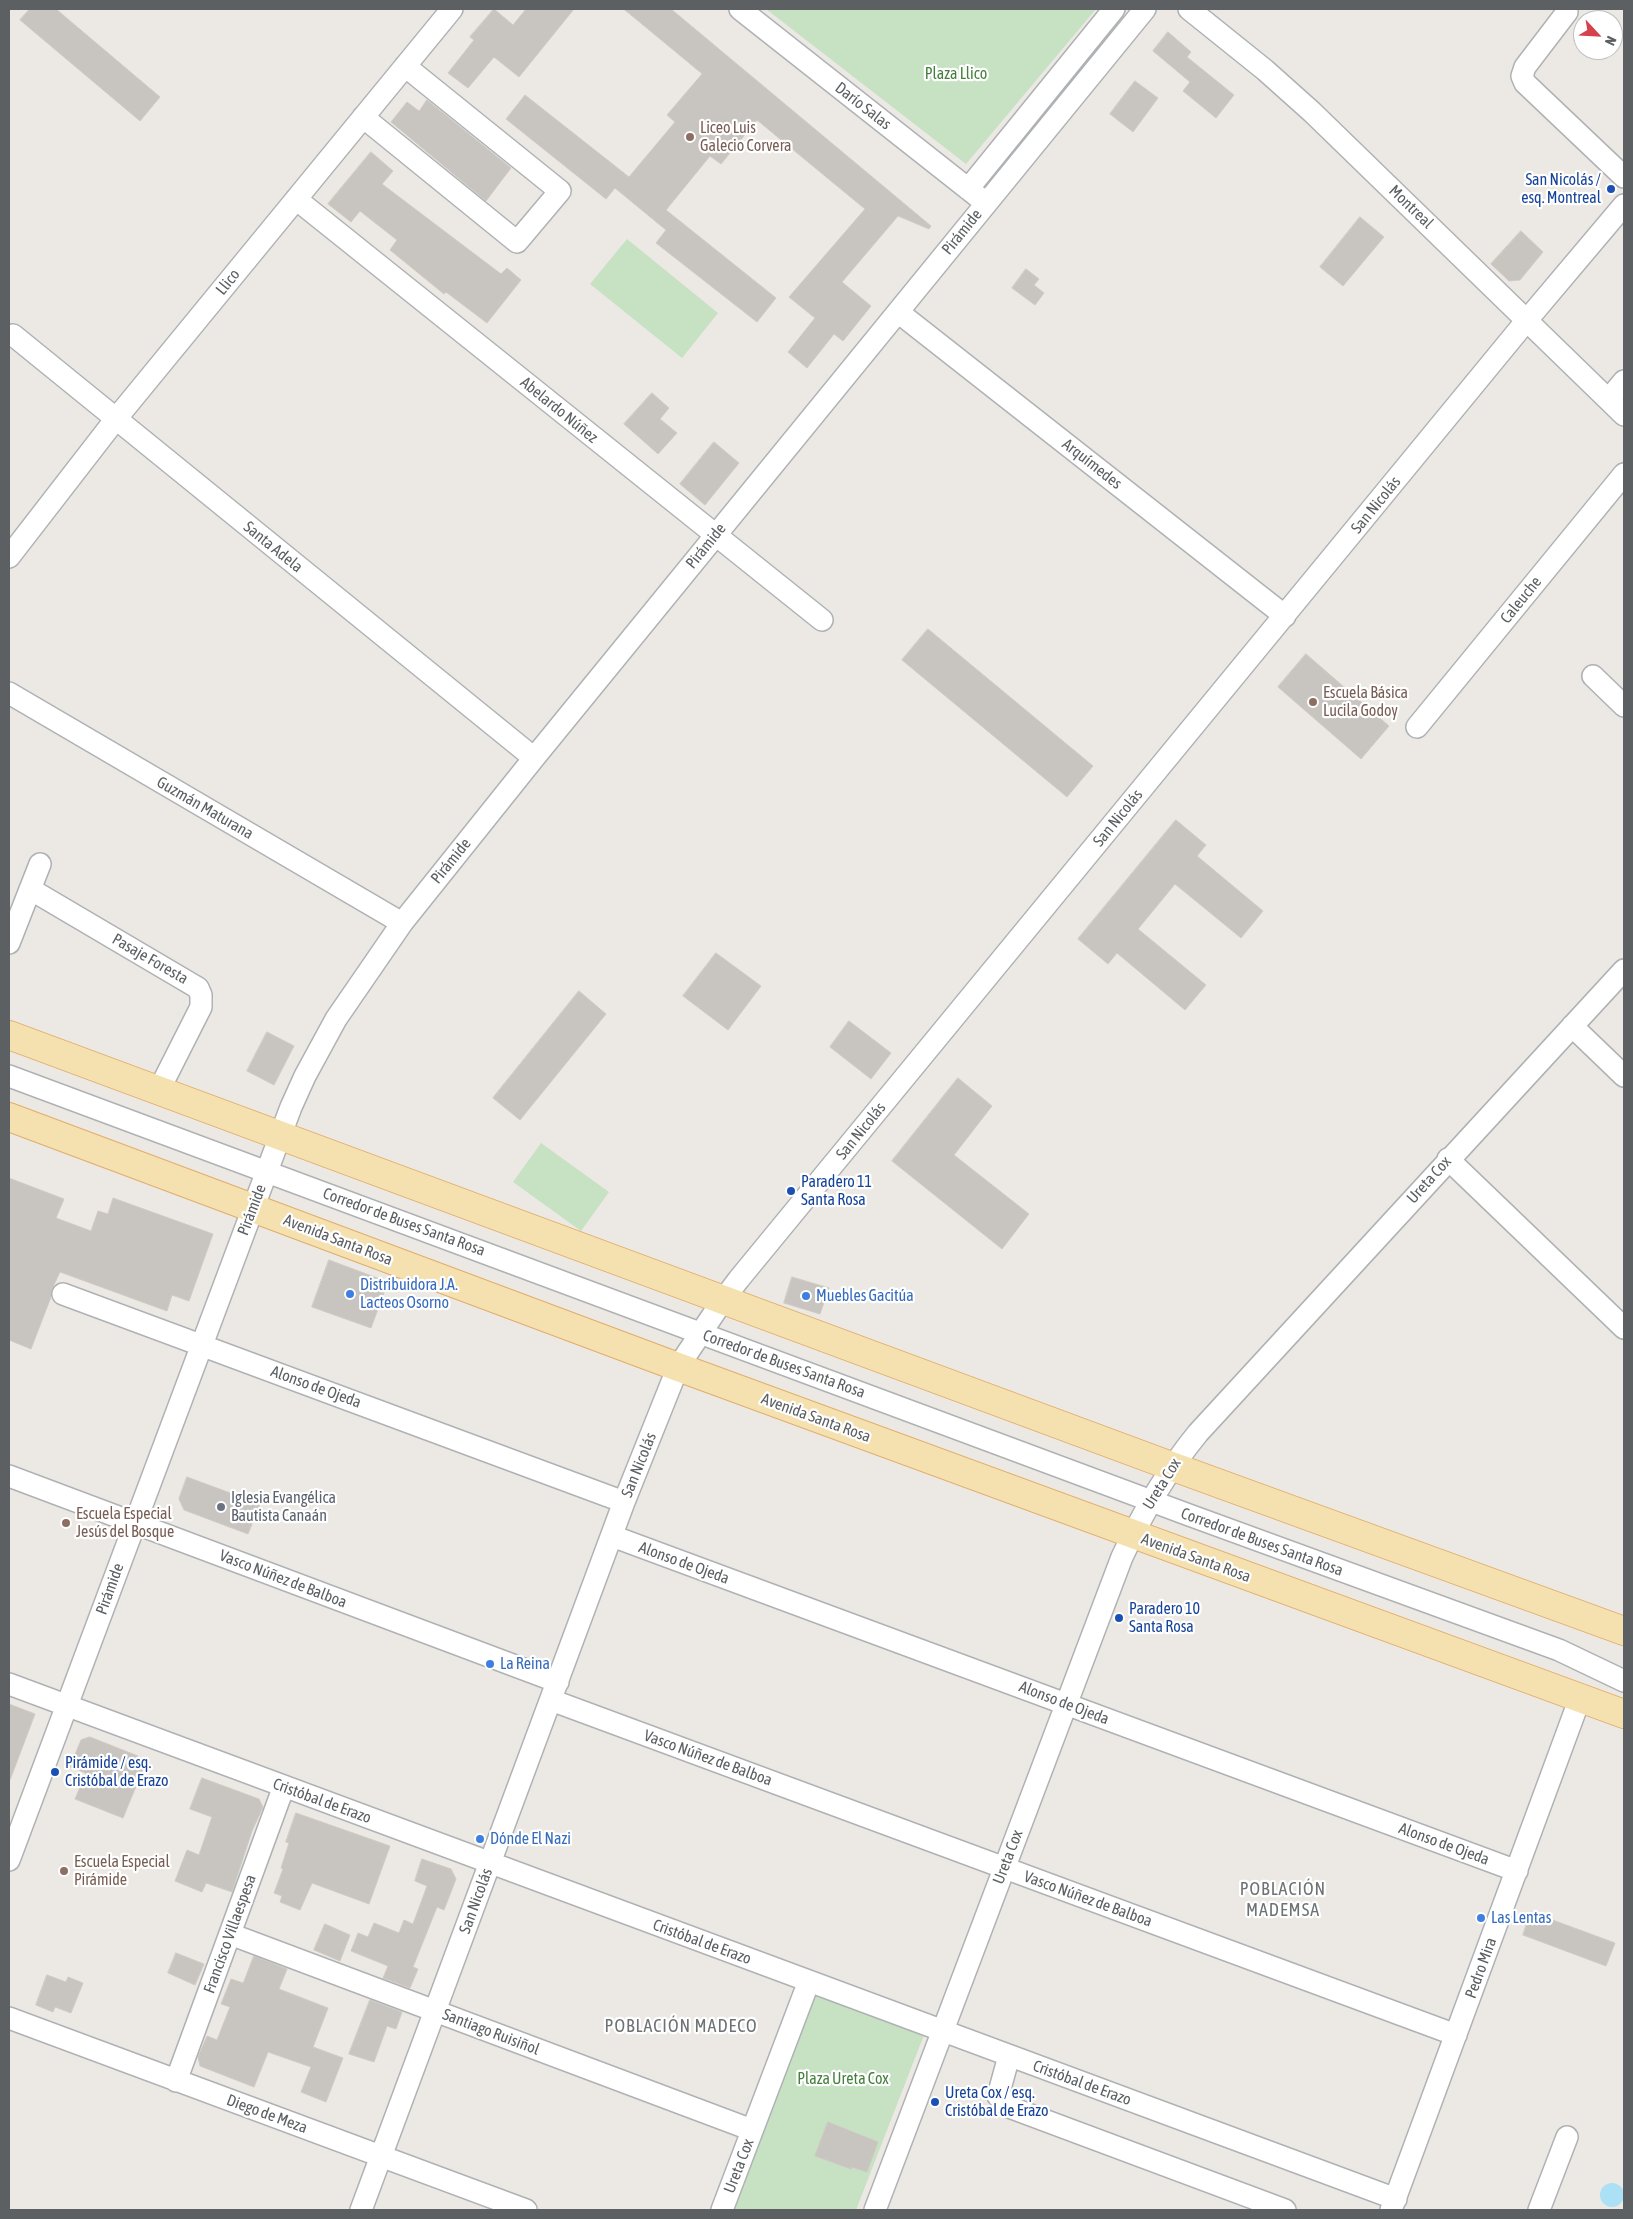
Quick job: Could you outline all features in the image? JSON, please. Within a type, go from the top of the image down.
[{"type":"main road","points":[[9,1035],[1171,1466],[1624,1631]]},
{"type":"main road","name":"Avenida Santa Rosa","points":[[9,1117],[678,1367],[1624,1714]]},
{"type":"street","name":"Llico","points":[[9,557],[115,420],[452,9]]},
{"type":"street","name":"Darío Salas","points":[[740,9],[986,203]]},
{"type":"street","name":"Pirámide","points":[[968,189],[1114,9]]},
{"type":"street","name":"Pirámide","points":[[10,1854],[280,1135],[305,1076],[323,1041],[354,990],[402,923],[534,758],[1145,9]]},
{"type":"street","name":"Montreal","points":[[1189,9],[1306,107],[1624,415]]},
{"type":"street","points":[[1567,12],[1525,67],[1522,76],[1525,83],[1537,95],[1624,177]]},
{"type":"street","points":[[363,116],[517,242],[560,191],[405,66]]},
{"type":"street","name":"Abelardo Núñez","points":[[296,199],[822,620]]},
{"type":"street","name":"San Nicolás","points":[[362,2210],[624,1502],[678,1367],[722,1300],[1624,204]]},
{"type":"street","name":"Arquímedes","points":[[898,312],[1285,616]]},
{"type":"street","name":"Santa Adela","points":[[13,335],[115,420],[534,758]]},
{"type":"street","points":[[1608,399],[1624,381]]},
{"type":"street","name":"Caleuche","points":[[1417,726],[1624,474]]},
{"type":"street","points":[[1593,676],[1624,706]]},
{"type":"street","name":"Guzmán Maturana","points":[[9,693],[402,923]]},
{"type":"street","points":[[9,943],[40,864]]},
{"type":"street","name":"Pasaje Foresta","points":[[30,889],[198,988],[202,995],[201,1007],[159,1090]]},
{"type":"street","name":"Ureta Cox","points":[[875,2210],[1132,1534],[1171,1466],[1205,1426],[1448,1159],[1624,970]]},
{"type":"street","points":[[1572,1026],[1624,1076]]},
{"type":"street","name":"Corredor de Buses Santa Rosa","points":[[9,1076],[1150,1501],[1559,1650],[1624,1681]]},
{"type":"street","points":[[1448,1159],[1624,1328]]},
{"type":"street","name":"Alonso de Ojeda","points":[[63,1294],[624,1502]]},
{"type":"street","name":"Vasco Núñez de Balboa","points":[[9,1476],[134,1523],[1004,1868],[1456,2035]]},
{"type":"street","name":"Alonso de Ojeda","points":[[612,1536],[1517,1871]]},
{"type":"street","name":"Corredor de Buses Santa Rosa","points":[[1559,1650],[1624,1664]]},
{"type":"street","name":"Cristóbal de Erazo","points":[[9,1684],[1009,2056],[1393,2205]]},
{"type":"street","name":"Pedro Mira","points":[[1393,2205],[1580,1698]]},
{"type":"street","name":"Francisco Villaespesa","points":[[176,2081],[284,1786]]},
{"type":"street","name":"Santiago Ruisiñol","points":[[230,1934],[752,2130]]},
{"type":"street","name":"Ureta Cox","points":[[722,2210],[809,1982]]},
{"type":"street","name":"Diego de Meza","points":[[9,2018],[526,2210]]},
{"type":"street","points":[[1009,2056],[998,2096],[1009,2107],[1285,2210]]},
{"type":"street","points":[[1539,2210],[1567,2137]]},
{"type":"green space","name":"Plaza Llico","points":[[766,9],[1096,9],[966,164]]},
{"type":"green space","points":[[627,239],[718,313],[682,358],[590,284]]},
{"type":"green space","points":[[541,1143],[609,1192],[581,1231],[513,1182]]},
{"type":"green space","name":"Plaza Ureta Cox","points":[[811,1994],[924,2035],[856,2210],[730,2210]]},
{"type":"water","points":[[1612,2183],[1621,2186],[1624,2195],[1621,2204],[1612,2207],[1603,2204],[1600,2195],[1603,2186]]},
{"type":"building","points":[[30,9],[56,9],[160,97],[140,121],[20,20]]},
{"type":"building","points":[[494,9],[513,25],[526,9],[574,9],[519,77],[494,57],[468,88],[448,73],[474,40],[470,37]]},
{"type":"building","points":[[624,9],[671,9],[931,226],[929,229],[898,216],[842,282],[871,306],[843,341],[834,334],[807,368],[788,352],[815,318],[789,297],[865,209],[757,120],[721,164],[710,156],[666,210],[776,298],[757,322],[656,243],[666,230],[615,188],[606,199],[506,119],[525,95],[629,177],[675,122],[667,115],[702,74]]},
{"type":"building","points":[[1168,32],[1191,52],[1187,57],[1234,95],[1216,118],[1183,91],[1190,82],[1153,51]]},
{"type":"building","points":[[1135,81],[1158,98],[1133,132],[1110,114]]},
{"type":"building","points":[[427,100],[511,168],[486,201],[391,122],[407,102],[419,111]]},
{"type":"building","points":[[371,152],[393,171],[382,184],[501,274],[507,268],[521,280],[487,323],[446,292],[444,294],[390,250],[397,240],[360,211],[351,222],[328,204]]},
{"type":"building","points":[[1360,217],[1384,237],[1343,286],[1320,267]]},
{"type":"building","points":[[1521,231],[1543,252],[1520,280],[1509,281],[1491,264]]},
{"type":"building","points":[[1026,269],[1039,279],[1034,285],[1044,293],[1035,305],[1012,288]]},
{"type":"building","points":[[652,393],[669,408],[660,419],[677,433],[658,454],[624,424]]},
{"type":"building","points":[[714,442],[739,463],[705,505],[680,484]]},
{"type":"building","points":[[928,629],[1093,766],[1067,797],[902,660]]},
{"type":"building","points":[[1306,654],[1389,726],[1361,759],[1278,687]]},
{"type":"building","points":[[1176,820],[1206,845],[1197,856],[1263,911],[1241,938],[1175,884],[1138,929],[1206,985],[1185,1010],[1117,953],[1108,964],[1078,939]]},
{"type":"building","points":[[716,953],[761,986],[728,1030],[683,996]]},
{"type":"building","points":[[579,991],[606,1014],[520,1120],[493,1098]]},
{"type":"building","points":[[849,1021],[891,1053],[871,1079],[830,1047]]},
{"type":"building","points":[[267,1032],[294,1046],[274,1085],[247,1071]]},
{"type":"building","points":[[958,1078],[992,1106],[954,1155],[1029,1214],[1002,1249],[892,1161]]},
{"type":"building","points":[[9,1178],[64,1199],[56,1218],[91,1231],[98,1211],[108,1214],[113,1198],[213,1234],[189,1301],[172,1295],[167,1311],[60,1272],[31,1349],[9,1340]]},
{"type":"building","name":"Distribuidora J.A. Lacteos Osorno","points":[[329,1260],[388,1282],[371,1328],[312,1307]]},
{"type":"building","name":"Muebles Gacitúa","points":[[792,1277],[829,1288],[820,1314],[784,1303]]},
{"type":"building","name":"Iglesia Evangélica Bautista Canaán","points":[[187,1477],[260,1504],[248,1534],[184,1510],[179,1499]]},
{"type":"building","points":[[9,1704],[35,1714],[10,1780],[9,1780]]},
{"type":"building","points":[[90,1737],[138,1756],[135,1764],[144,1767],[123,1818],[75,1799],[86,1773],[70,1767],[81,1740]]},
{"type":"building","points":[[202,1778],[259,1799],[263,1807],[252,1831],[232,1892],[206,1883],[202,1892],[175,1881],[187,1850],[199,1855],[212,1817],[190,1809]]},
{"type":"building","points":[[296,1813],[390,1846],[369,1904],[312,1883],[300,1910],[280,1902],[282,1896],[274,1893],[283,1869],[281,1868],[289,1843],[286,1842]]},
{"type":"building","points":[[422,1859],[451,1869],[456,1879],[444,1910],[437,1907],[413,1967],[418,1969],[410,1988],[383,1978],[388,1966],[351,1951],[358,1933],[368,1937],[374,1923],[399,1933],[404,1920],[413,1924],[427,1886],[415,1881]]},
{"type":"building","points":[[1531,1912],[1615,1943],[1606,1966],[1523,1935]]},
{"type":"building","points":[[325,1924],[350,1935],[340,1961],[314,1950]]},
{"type":"building","points":[[176,1953],[204,1964],[195,1985],[168,1973]]},
{"type":"building","points":[[254,1956],[287,1969],[279,1989],[328,2008],[313,2047],[343,2058],[326,2102],[301,2092],[311,2067],[268,2052],[254,2087],[200,2066],[198,2057],[207,2036],[217,2040],[230,2007],[221,2004],[231,1979],[243,1983]]},
{"type":"building","points":[[47,1975],[66,1982],[68,1977],[83,1983],[71,2013],[55,2007],[53,2012],[36,2005]]},
{"type":"building","points":[[370,2000],[402,2012],[396,2029],[387,2026],[374,2062],[349,2054]]},
{"type":"building","points":[[828,2122],[878,2142],[867,2172],[852,2167],[851,2169],[815,2156]]},
{"type":"place","name":"Liceo Luis Galecio Corvera","points":[[690,137]]},
{"type":"place","name":"San Nicolás / esq. Montreal","points":[[1611,189]]},
{"type":"place","name":"Escuela Básica Lucila Godoy","points":[[1313,702]]},
{"type":"place","name":"Paradero 11 Santa Rosa","points":[[791,1191]]},
{"type":"place","name":"Distribuidora J.A. Lacteos Osorno","points":[[350,1294]]},
{"type":"place","name":"Muebles Gacitúa","points":[[806,1296]]},
{"type":"place","name":"Iglesia Evangélica Bautista Canaán","points":[[221,1507]]},
{"type":"place","name":"Escuela Especial Jesús del Bosque","points":[[66,1523]]},
{"type":"place","name":"Paradero 10 Santa Rosa","points":[[1119,1618]]},
{"type":"place","name":"La Reina","points":[[490,1664]]},
{"type":"place","name":"Pirámide / esq. Cristóbal de Erazo","points":[[55,1772]]},
{"type":"place","name":"Dónde El Nazi","points":[[480,1839]]},
{"type":"place","name":"Escuela Especial Pirámide","points":[[64,1871]]},
{"type":"place","name":"Las Lentas","points":[[1481,1918]]},
{"type":"place","name":"Ureta Cox / esq. Cristóbal de Erazo","points":[[935,2102]]},
{"type":"district","name":"POBLACIÓN MADEMSA","points":[[1283,1899]]},
{"type":"district","name":"POBLACIÓN MADECO","points":[[681,2026]]}]
